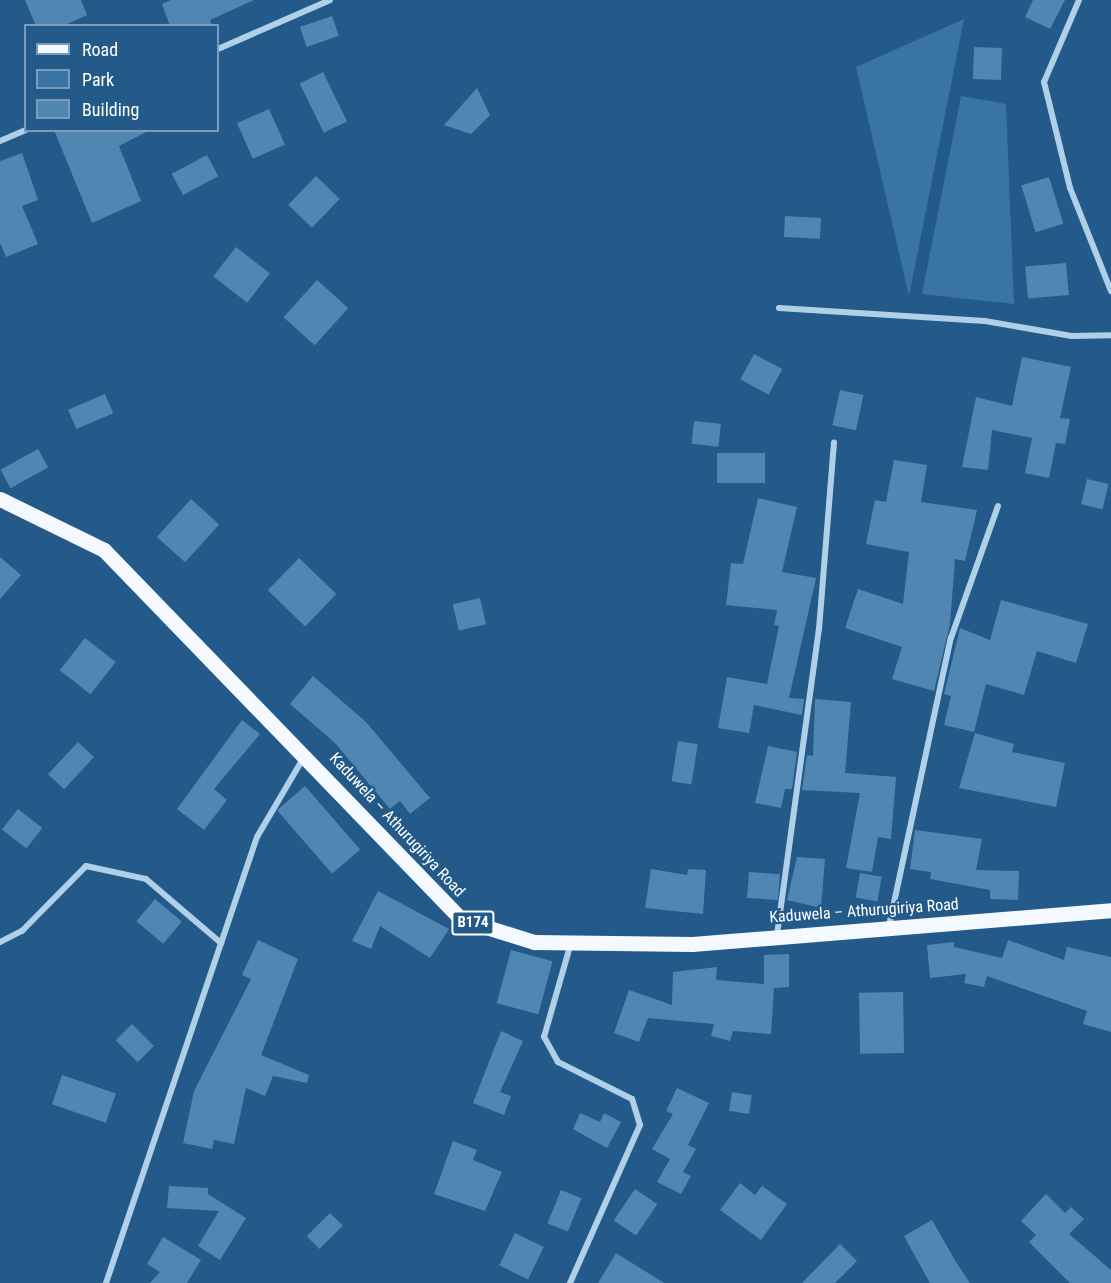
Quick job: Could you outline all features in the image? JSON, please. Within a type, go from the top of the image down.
[{"type":"main road","name":"Kaduwela – Athurugiriya Road","points":[[0,499],[104,550],[306,753],[461,920],[534,942],[693,944],[777,935],[1111,910]]},
{"type":"street","points":[[219,49],[330,0]]},
{"type":"street","points":[[1079,0],[1044,82],[1070,188],[1111,291]]},
{"type":"street","points":[[0,141],[24,131]]},
{"type":"street","points":[[779,308],[985,321],[1072,336],[1111,335]]},
{"type":"street","points":[[777,935],[819,629],[834,443]]},
{"type":"street","points":[[889,927],[951,638],[998,506]]},
{"type":"street","points":[[106,1283],[257,837],[306,753]]},
{"type":"street","points":[[0,942],[22,931],[86,866],[146,879],[221,943]]},
{"type":"street","points":[[570,1283],[640,1125],[632,1099],[558,1062],[543,1037],[571,942]]},
{"type":"green space","points":[[964,19],[909,296],[856,67]]},
{"type":"green space","points":[[961,96],[1006,104],[1014,304],[922,294]]},
{"type":"building","points":[[25,0],[81,0],[87,15],[67,24],[35,24]]},
{"type":"building","points":[[171,0],[254,0],[210,20],[211,24],[169,24],[162,4]]},
{"type":"building","points":[[1033,0],[1065,0],[1050,29],[1025,17]]},
{"type":"building","points":[[332,16],[339,36],[307,47],[300,27]]},
{"type":"building","points":[[974,47],[1002,48],[1001,80],[973,79]]},
{"type":"building","points":[[323,72],[347,121],[324,133],[300,83]]},
{"type":"building","points":[[477,88],[490,115],[471,134],[444,125]]},
{"type":"building","points":[[269,109],[285,145],[253,159],[237,123]]},
{"type":"building","points":[[55,132],[146,132],[119,146],[141,201],[92,223]]},
{"type":"building","points":[[22,153],[38,200],[22,206],[38,244],[6,257],[0,243],[0,161]]},
{"type":"building","points":[[207,155],[218,176],[183,195],[172,174]]},
{"type":"building","points":[[316,176],[340,199],[312,228],[288,205]]},
{"type":"building","points":[[1049,177],[1063,224],[1036,232],[1021,185]]},
{"type":"building","points":[[785,216],[821,218],[820,239],[784,237]]},
{"type":"building","points":[[236,247],[270,273],[247,303],[213,276]]},
{"type":"building","points":[[1066,263],[1069,295],[1028,298],[1025,267]]},
{"type":"building","points":[[317,280],[348,308],[315,345],[284,317]]},
{"type":"building","points":[[754,354],[782,369],[769,395],[740,380]]},
{"type":"building","points":[[1022,357],[1071,367],[1060,418],[1070,419],[1065,444],[1056,443],[1049,478],[1025,473],[1032,438],[992,430],[988,470],[962,467],[976,397],[1012,406]]},
{"type":"building","points":[[840,390],[863,395],[856,430],[833,425]]},
{"type":"building","points":[[105,394],[113,413],[76,429],[68,410]]},
{"type":"building","points":[[694,421],[721,424],[718,447],[692,444]]},
{"type":"building","points":[[38,449],[48,467],[11,488],[0,470]]},
{"type":"building","points":[[717,453],[765,453],[765,483],[717,483]]},
{"type":"building","points":[[894,460],[927,465],[921,502],[977,510],[965,561],[955,559],[950,624],[934,691],[892,679],[902,647],[845,628],[858,589],[903,604],[909,552],[866,544],[875,500],[886,502]]},
{"type":"building","points":[[1087,479],[1108,484],[1103,509],[1081,504]]},
{"type":"building","points":[[758,498],[797,507],[782,572],[816,578],[789,698],[804,699],[802,715],[754,705],[749,733],[718,728],[727,677],[767,684],[779,626],[774,625],[777,610],[726,605],[731,563],[743,564]]},
{"type":"building","points":[[191,499],[219,524],[185,562],[157,537]]},
{"type":"building","points":[[0,557],[21,575],[0,599]]},
{"type":"building","points":[[299,558],[336,594],[305,626],[268,590]]},
{"type":"building","points":[[480,598],[486,624],[459,631],[453,604]]},
{"type":"building","points":[[1001,600],[1088,624],[1076,663],[1037,651],[1024,695],[986,684],[974,732],[944,725],[951,696],[944,694],[960,628],[990,640]]},
{"type":"building","points":[[85,638],[116,662],[90,694],[60,670]]},
{"type":"building","points":[[313,676],[366,722],[430,798],[410,814],[400,801],[390,809],[335,743],[290,704]]},
{"type":"building","points":[[815,699],[851,702],[845,773],[896,777],[891,839],[878,837],[872,872],[846,868],[860,793],[802,790],[807,755],[813,756]]},
{"type":"building","points":[[242,720],[260,734],[214,789],[227,800],[204,830],[177,809]]},
{"type":"building","points":[[975,733],[1014,744],[1012,752],[1065,763],[1056,807],[959,788]]},
{"type":"building","points":[[678,741],[698,744],[691,785],[672,781]]},
{"type":"building","points":[[78,742],[94,757],[64,789],[48,774]]},
{"type":"building","points":[[768,746],[797,752],[792,789],[785,789],[781,808],[755,803]]},
{"type":"building","points":[[305,786],[360,849],[332,874],[277,810]]},
{"type":"building","points":[[18,809],[42,828],[26,849],[2,829]]},
{"type":"building","points":[[915,830],[982,839],[976,870],[1019,871],[1018,900],[990,899],[990,890],[930,879],[931,872],[910,869]]},
{"type":"building","points":[[797,857],[825,859],[821,908],[787,900]]},
{"type":"building","points":[[651,869],[687,875],[688,869],[706,870],[703,914],[645,908]]},
{"type":"building","points":[[749,872],[780,874],[778,900],[747,898]]},
{"type":"building","points":[[860,873],[882,877],[877,901],[856,898]]},
{"type":"building","points":[[378,891],[449,929],[430,958],[380,926],[371,949],[352,941]]},
{"type":"building","points":[[155,899],[182,921],[163,944],[136,921]]},
{"type":"building","points":[[258,940],[298,959],[261,1055],[309,1075],[307,1083],[273,1076],[265,1096],[246,1088],[234,1144],[214,1140],[212,1149],[183,1143],[194,1091],[251,979],[242,975]]},
{"type":"building","points":[[1008,940],[1064,960],[1067,947],[1111,957],[1111,1032],[1083,1024],[1087,1011],[987,976],[984,987],[964,983],[966,974],[930,978],[927,945],[954,942],[954,947],[1002,958]]},
{"type":"building","points":[[511,950],[553,961],[538,1014],[497,1003]]},
{"type":"building","points":[[789,954],[789,987],[774,988],[771,1034],[733,1031],[730,1041],[711,1036],[714,1024],[648,1018],[639,1042],[614,1033],[629,990],[672,1005],[673,972],[717,967],[716,980],[764,984],[764,955]]},
{"type":"building","points":[[903,992],[904,1053],[860,1054],[859,993]]},
{"type":"building","points":[[132,1024],[154,1046],[138,1062],[116,1040]]},
{"type":"building","points":[[501,1031],[523,1041],[500,1092],[511,1096],[504,1115],[473,1103]]},
{"type":"building","points":[[62,1075],[116,1094],[106,1123],[52,1104]]},
{"type":"building","points":[[677,1088],[709,1103],[688,1145],[696,1149],[683,1172],[691,1176],[681,1194],[657,1182],[670,1159],[652,1149],[673,1114],[666,1111]]},
{"type":"building","points":[[732,1092],[752,1095],[749,1114],[729,1111]]},
{"type":"building","points":[[580,1113],[600,1122],[604,1113],[621,1122],[607,1148],[573,1129]]},
{"type":"building","points":[[453,1141],[477,1150],[473,1160],[502,1172],[485,1211],[434,1194]]},
{"type":"building","points":[[740,1183],[755,1195],[762,1186],[787,1204],[761,1240],[720,1210]]},
{"type":"building","points":[[169,1186],[208,1188],[208,1194],[246,1218],[220,1260],[198,1246],[219,1211],[167,1208]]},
{"type":"building","points":[[635,1189],[657,1204],[636,1236],[614,1221]]},
{"type":"building","points":[[561,1190],[581,1198],[568,1232],[548,1223]]},
{"type":"building","points":[[1046,1194],[1065,1213],[1071,1207],[1084,1219],[1069,1234],[1111,1270],[1111,1283],[1070,1283],[1029,1242],[1036,1235],[1021,1221]]},
{"type":"building","points":[[330,1213],[343,1226],[319,1249],[307,1236]]},
{"type":"building","points":[[932,1220],[970,1283],[930,1283],[904,1236]]},
{"type":"building","points":[[515,1233],[544,1247],[528,1279],[499,1265]]},
{"type":"building","points":[[163,1237],[201,1260],[187,1283],[150,1283],[160,1272],[147,1264]]},
{"type":"building","points":[[840,1244],[857,1261],[835,1283],[802,1283]]},
{"type":"building","points":[[616,1253],[664,1283],[598,1283]]}]
